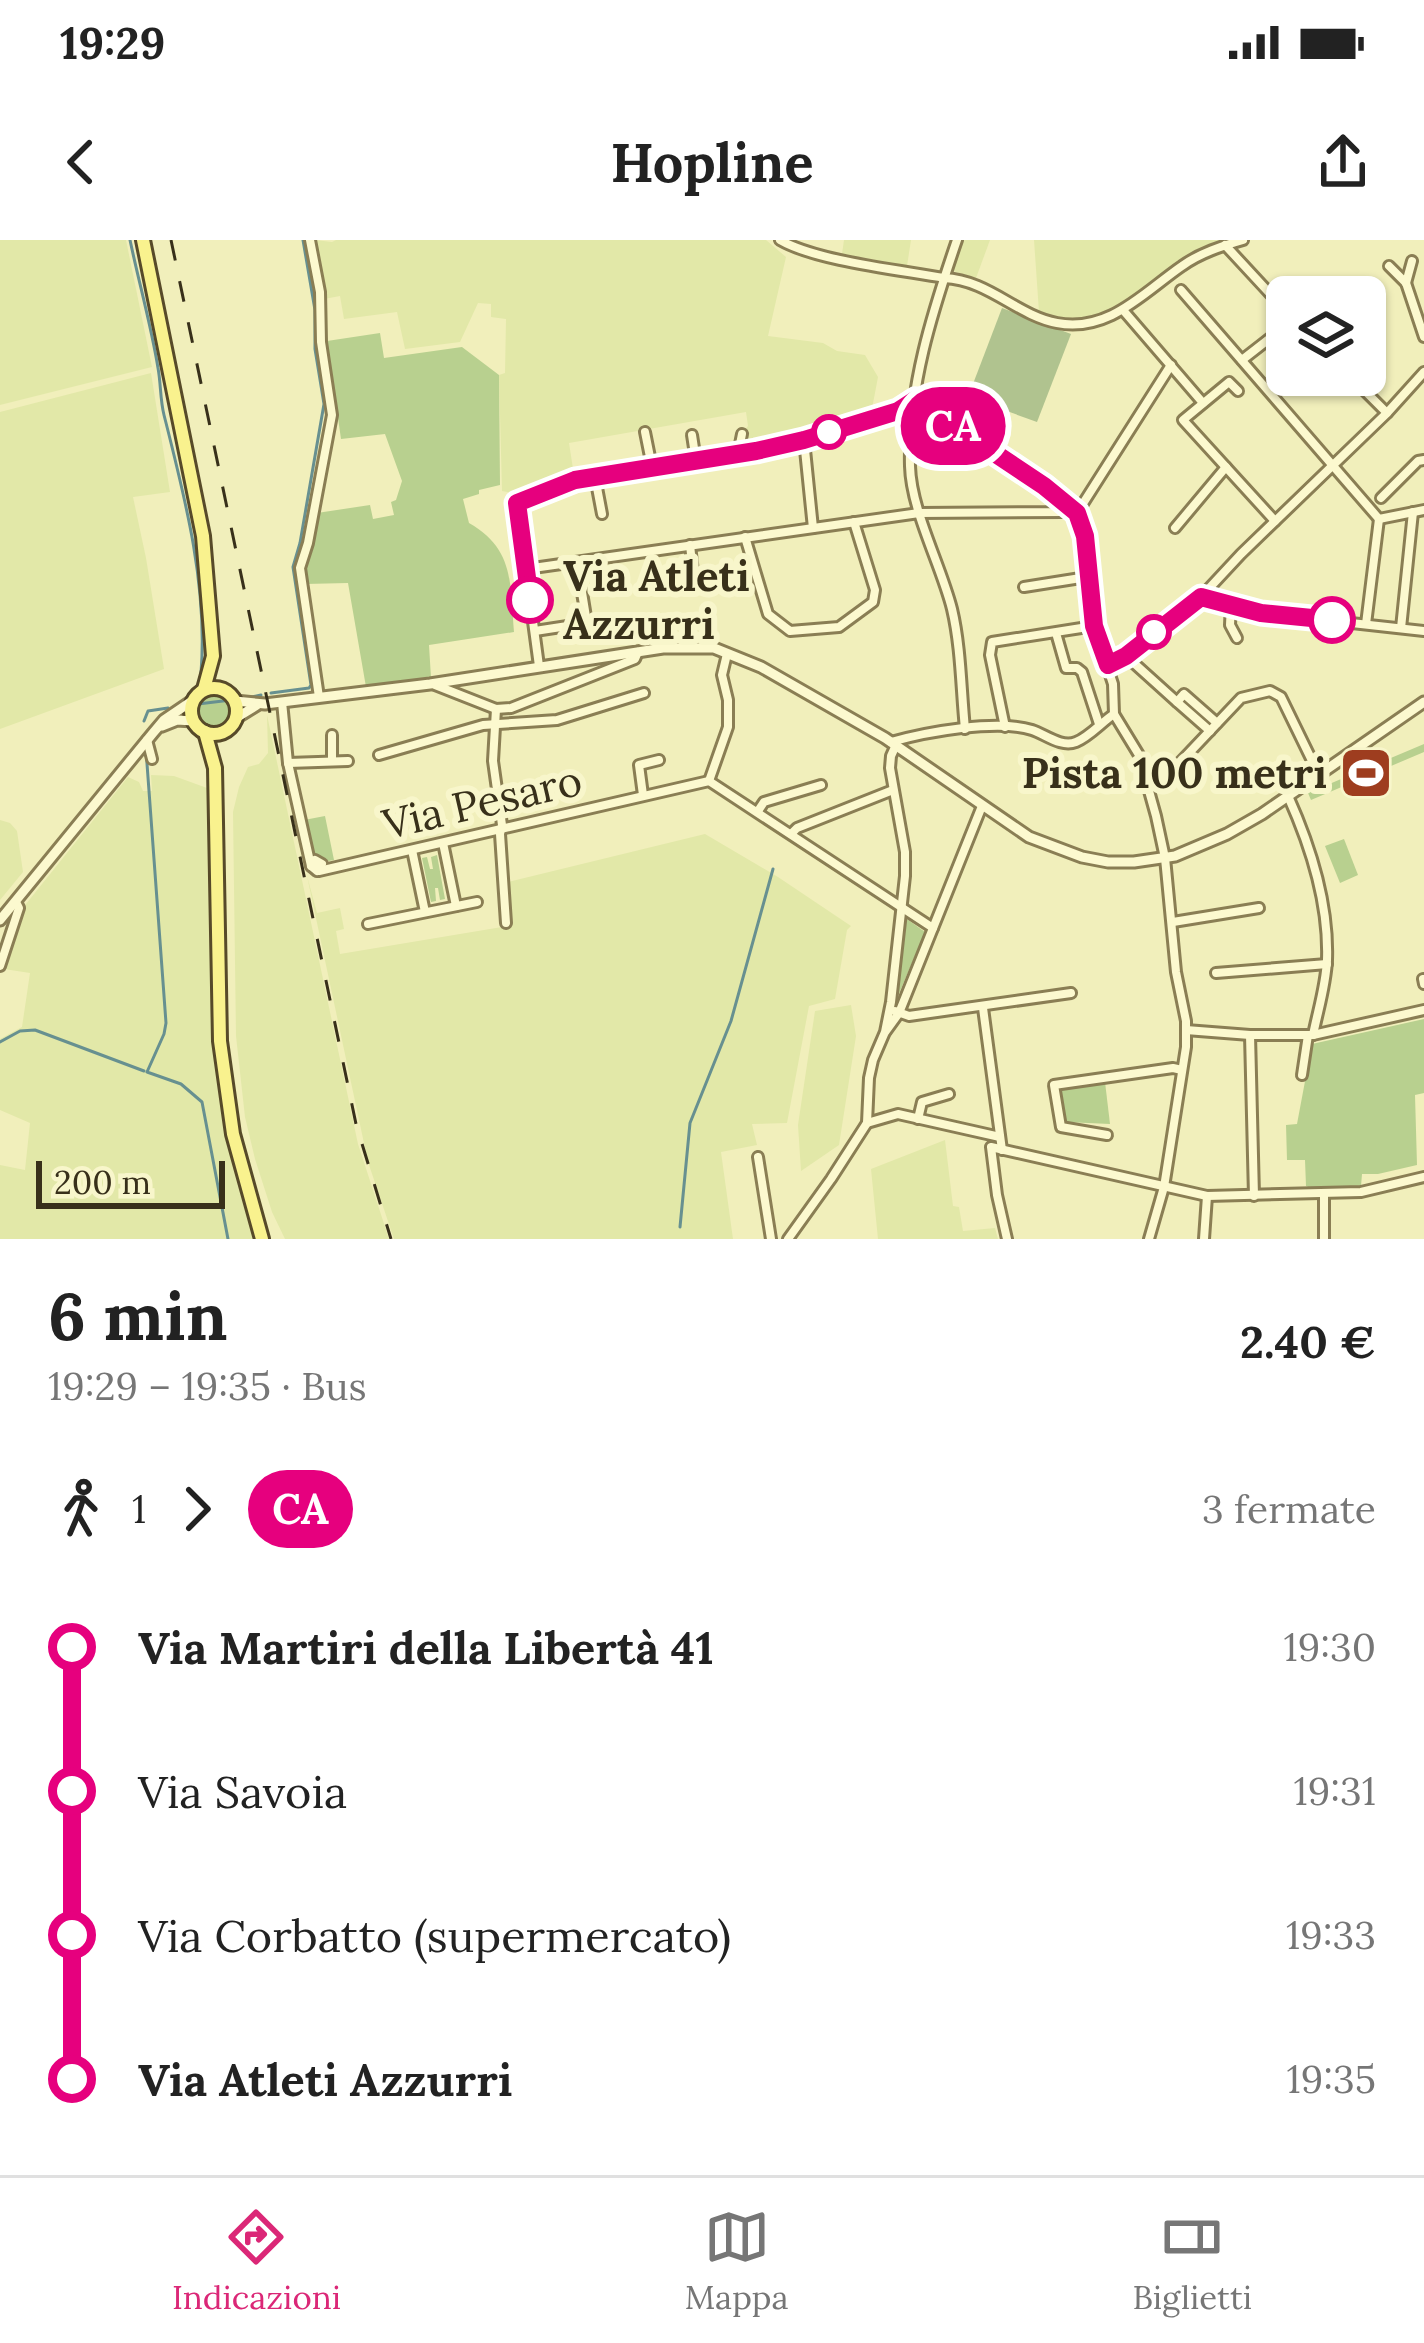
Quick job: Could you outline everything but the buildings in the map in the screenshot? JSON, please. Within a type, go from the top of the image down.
[{"type":"main road","points":[[143,240],[202,536],[213,656],[223,689],[235,700],[236,718],[224,732],[215,768]]},
{"type":"main road","points":[[213,656],[204,689],[192,701],[193,721],[205,732],[215,768],[222,1059],[237,1152],[262,1239]]},
{"type":"main road","points":[[204,689],[223,689]]},
{"type":"main road","points":[[205,732],[224,732]]},
{"type":"street","points":[[310,240],[332,415],[300,568],[320,697]]},
{"type":"street","points":[[780,240],[823,255],[974,283],[1060,323],[1094,320],[1123,310],[1185,264],[1243,240]]},
{"type":"street","points":[[957,240],[924,340],[910,470],[919,513],[953,614],[965,728]]},
{"type":"street","points":[[1225,245],[1266,289]]},
{"type":"street","points":[[1406,284],[1412,261]]},
{"type":"street","points":[[1389,266],[1406,284],[1424,337]]},
{"type":"street","points":[[1181,290],[1379,519],[1366,624]]},
{"type":"street","points":[[1123,310],[1203,403]]},
{"type":"street","points":[[1242,360],[1266,341]]},
{"type":"street","points":[[526,569],[919,513],[1074,510],[1171,365]]},
{"type":"street","points":[[1108,665],[1201,597],[1424,372]]},
{"type":"street","points":[[1238,391],[1229,382],[1183,420],[1276,521]]},
{"type":"street","points":[[1370,396],[1387,413]]},
{"type":"street","points":[[539,666],[517,503],[575,480],[804,440],[898,411],[915,400]]},
{"type":"street","points":[[915,400],[1074,510],[1085,536],[1094,626],[1113,684],[1114,714],[1138,754],[1165,858],[1186,1030],[1164,1187],[1149,1239]]},
{"type":"street","points":[[898,411],[913,417]]},
{"type":"street","points":[[645,432],[652,467]]},
{"type":"street","points":[[738,454],[742,434]]},
{"type":"street","points":[[692,435],[696,461]]},
{"type":"street","points":[[804,440],[813,528]]},
{"type":"street","points":[[1381,498],[1418,460],[1424,460]]},
{"type":"street","points":[[1175,527],[1226,467]]},
{"type":"street","points":[[595,477],[602,514]]},
{"type":"street","points":[[1379,519],[1424,510]]},
{"type":"street","points":[[1401,628],[1413,512]]},
{"type":"street","points":[[745,537],[768,614],[790,631],[814,631],[838,627],[874,602],[875,590],[854,523]]},
{"type":"street","points":[[690,544],[693,572]]},
{"type":"street","points":[[535,631],[587,623],[577,562]]},
{"type":"street","points":[[1024,587],[1088,577]]},
{"type":"street","points":[[1201,597],[1261,613],[1424,631]]},
{"type":"street","points":[[1231,604],[1231,625],[1237,638]]},
{"type":"street","points":[[1005,727],[990,644],[1094,626]]},
{"type":"street","points":[[1056,634],[1066,668],[1082,672],[1100,724]]},
{"type":"street","points":[[235,700],[257,705],[663,648],[713,648],[761,667],[894,744],[1029,837],[1108,862],[1165,858],[1227,834],[1424,702]]},
{"type":"street","points":[[430,684],[496,709],[511,708],[614,667],[638,652]]},
{"type":"street","points":[[727,654],[722,675],[728,727],[710,781],[933,928]]},
{"type":"street","points":[[1126,656],[1177,702],[1214,727]]},
{"type":"street","points":[[1147,782],[1171,772],[1241,698],[1270,691],[1281,697],[1319,775]]},
{"type":"street","points":[[379,755],[483,725],[557,720],[644,693]]},
{"type":"street","points":[[0,920],[164,720],[192,701]]},
{"type":"street","points":[[282,702],[288,763],[348,761]]},
{"type":"street","points":[[236,718],[257,705]]},
{"type":"street","points":[[496,709],[493,761],[506,923]]},
{"type":"street","points":[[894,744],[965,728],[1005,727],[1075,743],[1114,714]]},
{"type":"street","points":[[157,729],[177,720],[193,721]]},
{"type":"street","points":[[332,735],[332,761]]},
{"type":"street","points":[[147,740],[152,759]]},
{"type":"street","points":[[894,744],[890,758],[893,790],[905,852],[894,1011]]},
{"type":"street","name":"Via Pesaro","points":[[644,795],[639,765],[659,760]]},
{"type":"street","name":"Via Pesaro","points":[[288,763],[317,867],[335,867],[710,781]]},
{"type":"street","points":[[758,812],[764,802],[821,785]]},
{"type":"street","points":[[790,834],[893,790]]},
{"type":"street","points":[[1288,796],[1310,852],[1326,915],[1328,964],[1302,1075]]},
{"type":"street","points":[[788,1239],[867,1123],[871,1069],[982,806]]},
{"type":"street","points":[[443,843],[456,906]]},
{"type":"street","points":[[412,850],[425,912]]},
{"type":"street","points":[[0,966],[20,908],[16,902]]},
{"type":"street","points":[[368,924],[477,902]]},
{"type":"street","points":[[1173,922],[1259,908]]},
{"type":"street","points":[[1216,973],[1328,964]]},
{"type":"street","points":[[894,1011],[909,1016],[1071,993]]},
{"type":"street","points":[[983,1007],[1000,1138],[998,1195],[1007,1239]]},
{"type":"street","points":[[1186,1030],[1311,1034],[1424,1010]]},
{"type":"street","points":[[1250,1035],[1254,1196]]},
{"type":"street","points":[[1060,1127],[1054,1085],[1181,1070]]},
{"type":"street","points":[[918,1118],[922,1102],[949,1094]]},
{"type":"street","points":[[867,1123],[898,1114],[1000,1138]]},
{"type":"street","points":[[1046,1129],[1060,1127],[1106,1136]]},
{"type":"street","points":[[997,1149],[1207,1196],[1361,1192],[1424,1177]]},
{"type":"street","points":[[758,1157],[771,1239]]},
{"type":"street","points":[[1324,1194],[1324,1239]]},
{"type":"street","points":[[1204,1239],[1207,1196]]},
{"type":"green space","points":[[0,240],[126,240],[152,367],[0,405]]},
{"type":"green space","points":[[315,240],[766,240],[786,257],[768,336],[823,343],[837,351],[865,355],[878,377],[871,414],[743,446],[746,412],[569,443],[574,475],[524,495],[502,491],[499,375],[505,373],[506,319],[491,317],[491,304],[478,303],[460,342],[405,349],[397,312],[344,319],[340,296],[324,299]]},
{"type":"green space","points":[[844,240],[911,240],[907,266],[842,254]]},
{"type":"green space","points":[[961,240],[990,240],[976,278],[953,271]]},
{"type":"green space","points":[[1034,240],[1224,242],[1186,258],[1105,313],[1058,319],[1039,312]]},
{"type":"green space","points":[[1002,308],[1071,334],[1037,422],[968,397]]},
{"type":"green space","points":[[380,333],[384,358],[462,347],[499,375],[500,485],[463,499],[469,523],[495,544],[507,570],[514,632],[429,645],[431,678],[366,687],[348,583],[305,584],[305,564],[317,513],[370,505],[373,519],[394,515],[391,502],[402,481],[385,434],[341,439],[327,341]]},
{"type":"green space","points":[[151,373],[170,492],[133,497],[164,669],[0,729],[0,412]]},
{"type":"green space","points":[[213,692],[227,697],[232,711],[227,725],[213,730],[199,725],[194,711],[199,697]]},
{"type":"green space","points":[[267,715],[358,1144],[389,1239],[285,1239],[272,1212],[245,1117],[236,1036],[233,812],[248,767],[259,764],[268,753]]},
{"type":"green space","name":"Pista 100 metri","points":[[1424,744],[1424,752],[1311,800],[1308,793]]},
{"type":"green space","points":[[151,775],[174,776],[207,788],[219,1080],[254,1239],[0,1239],[0,1165],[25,1170],[30,1123],[0,1110],[0,1039],[22,1027],[30,973],[4,969],[22,909],[128,777],[139,782],[143,791],[152,791]]},
{"type":"green space","points":[[325,816],[334,860],[323,862],[312,859],[304,820]]},
{"type":"green space","points":[[0,820],[17,831],[23,872],[0,900]]},
{"type":"green space","points":[[705,834],[851,926],[835,999],[809,1006],[787,1123],[752,1124],[757,1145],[721,1152],[733,1239],[394,1239],[368,1162],[307,876],[317,913],[340,908],[344,929],[336,931],[340,954],[508,926],[508,882]]},
{"type":"green space","points":[[1344,839],[1358,875],[1340,883],[1325,846]]},
{"type":"green space","points":[[437,855],[445,899],[440,900],[435,888],[436,901],[431,902],[422,858],[427,857],[433,869],[431,857]]},
{"type":"green space","points":[[904,917],[925,932],[895,1003],[899,984]]},
{"type":"green space","points":[[851,1005],[856,1036],[839,1145],[801,1171],[798,1125],[815,1011]]},
{"type":"green space","points":[[1424,1019],[1424,1093],[1415,1095],[1417,1165],[1362,1174],[1361,1186],[1355,1188],[1306,1186],[1305,1160],[1287,1160],[1286,1125],[1297,1124],[1312,1044]]},
{"type":"green space","points":[[1105,1082],[1110,1124],[1066,1122],[1060,1089]]},
{"type":"green space","points":[[945,1140],[953,1206],[959,1207],[963,1231],[995,1228],[998,1239],[878,1239],[871,1169]]},
{"type":"waterway","points":[[130,240],[193,542],[201,608],[201,673]]},
{"type":"waterway","points":[[271,693],[311,685],[293,567],[324,404],[303,240]]},
{"type":"waterway","points":[[252,697],[261,695]]},
{"type":"waterway","points":[[198,704],[231,700]]},
{"type":"waterway","points":[[144,721],[148,711],[168,708]]},
{"type":"waterway","points":[[146,750],[166,1023],[147,1072],[181,1084],[202,1102],[228,1239]]},
{"type":"waterway","points":[[680,1227],[690,1123],[731,1021],[773,869]]},
{"type":"waterway","points":[[0,1042],[20,1031],[35,1030],[144,1071]]},
{"type":"railway","points":[[171,240],[356,1124],[391,1239]]},
{"type":"bus line","name":"CA","points":[[530,600],[517,503],[575,480],[804,440],[898,411],[915,400],[1077,513],[1085,536],[1094,626],[1108,665],[1201,597],[1261,613],[1332,620]]},
{"type":"place","name":"Via Atleti Azzurri","points":[[530,600]]},
{"type":"place","name":"Pista 100 metri","points":[[1366,773]]}]
